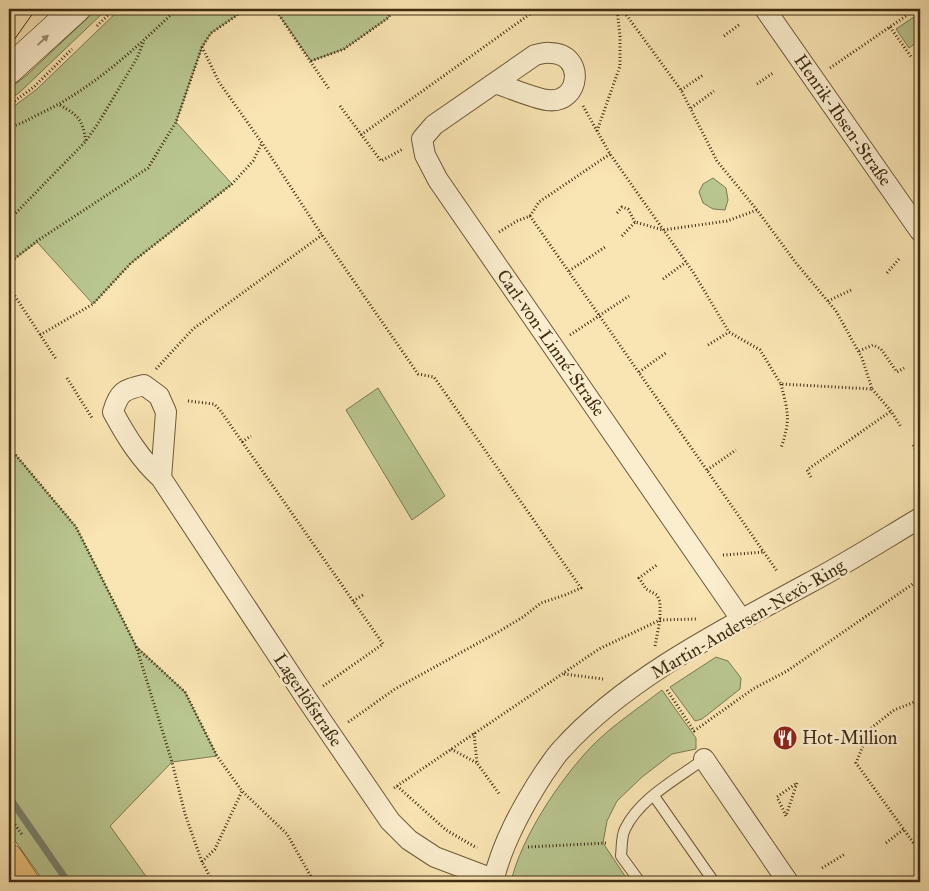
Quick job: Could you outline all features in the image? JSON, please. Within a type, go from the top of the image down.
[{"type":"highway","points":[[9,858],[26,882]]},
{"type":"main road","points":[[9,70],[76,9]]},
{"type":"street","name":"Henrik-Ibsen-Straße","points":[[765,9],[920,232]]},
{"type":"street","points":[[422,139],[434,125],[535,55],[550,52],[563,55],[572,64],[575,76],[573,88],[562,98],[548,100],[495,83]]},
{"type":"street","name":"Carl-von-Linné-Straße","points":[[422,139],[425,155],[438,180],[741,619]]},
{"type":"street","points":[[113,412],[117,400],[126,389],[144,385],[159,396],[166,412],[161,478]]},
{"type":"street","name":"Lagerlöfstraße","points":[[113,412],[128,438],[148,465],[161,478],[306,698],[390,821],[409,840],[435,857],[493,881]]},
{"type":"street","name":"Martin-Andersen-Nexö-Ring","points":[[493,881],[503,848],[528,799],[560,750],[603,709],[655,672],[741,619],[811,582],[920,518]]},
{"type":"street","points":[[704,760],[788,882]]},
{"type":"lane","points":[[640,882],[621,856],[624,831],[634,814],[654,796],[704,760]]},
{"type":"lane","points":[[654,796],[714,882]]},
{"type":"path","points":[[9,127],[60,105],[93,82],[144,41],[177,9]]},
{"type":"path","points":[[9,263],[37,241],[148,168],[176,122],[202,48],[211,33],[246,9]]},
{"type":"path","points":[[274,9],[329,89]]},
{"type":"path","points":[[311,61],[344,49],[388,18],[394,9]]},
{"type":"path","points":[[361,135],[538,9]]},
{"type":"path","points":[[597,131],[620,66],[620,36],[617,9]]},
{"type":"path","points":[[622,9],[681,90],[718,161],[836,312],[859,351],[872,389],[891,411],[901,427]]},
{"type":"path","points":[[828,68],[916,9]]},
{"type":"path","points":[[724,36],[740,24]]},
{"type":"path","points":[[890,27],[912,58]]},
{"type":"path","points":[[9,225],[12,217],[86,142],[137,58],[144,41]]},
{"type":"path","points":[[202,48],[219,82],[418,374],[434,377],[581,588],[541,603],[523,617],[498,632],[395,690],[331,734]]},
{"type":"path","points":[[757,84],[773,73]]},
{"type":"path","points":[[681,90],[703,75]]},
{"type":"path","points":[[573,88],[610,154],[686,262],[729,332],[760,350],[781,384],[789,415],[787,430],[781,448]]},
{"type":"path","points":[[691,108],[714,91]]},
{"type":"path","points":[[60,105],[72,112],[82,124],[86,142]]},
{"type":"path","points":[[340,106],[380,161],[422,139]]},
{"type":"path","points":[[40,335],[93,304],[131,263],[232,184],[254,161],[262,143]]},
{"type":"path","points":[[482,243],[518,221],[530,216],[539,202],[610,154]]},
{"type":"path","points":[[617,213],[622,207],[628,210],[635,222],[663,230],[727,221],[757,210]]},
{"type":"path","points":[[530,216],[777,571]]},
{"type":"path","points":[[622,236],[635,222]]},
{"type":"path","points":[[144,385],[168,355],[193,329],[322,235]]},
{"type":"path","points":[[569,271],[605,247]]},
{"type":"path","points":[[887,273],[900,259]]},
{"type":"path","points":[[663,279],[686,262]]},
{"type":"path","points":[[9,287],[56,359]]},
{"type":"path","points":[[828,301],[851,290]]},
{"type":"path","points":[[553,346],[629,296]]},
{"type":"path","points":[[708,345],[729,332]]},
{"type":"path","points":[[859,351],[873,345],[881,349],[897,372],[904,368]]},
{"type":"path","points":[[638,372],[667,352]]},
{"type":"path","points":[[68,378],[94,421],[113,412]]},
{"type":"path","points":[[781,384],[872,389]]},
{"type":"path","points":[[188,401],[214,404],[220,410],[383,644],[306,698]]},
{"type":"path","points":[[811,477],[807,470],[891,411]]},
{"type":"path","points":[[242,442],[251,436]]},
{"type":"path","points":[[913,445],[920,458]]},
{"type":"path","points":[[9,448],[76,527],[136,646],[172,762],[185,814],[202,862],[213,882]]},
{"type":"path","points":[[708,470],[736,450]]},
{"type":"path","points":[[698,557],[764,552]]},
{"type":"path","points":[[654,646],[660,620],[660,602],[657,594],[646,589],[639,578],[658,564]]},
{"type":"path","points":[[655,672],[694,731],[753,689],[787,671],[920,579]]},
{"type":"path","points":[[354,601],[363,595]]},
{"type":"path","points":[[622,845],[603,843],[479,849],[446,830],[397,786],[599,649],[660,620],[698,619]]},
{"type":"path","points":[[136,646],[185,692],[217,756],[242,791],[287,834],[314,882]]},
{"type":"path","points":[[563,674],[603,680]]},
{"type":"path","points":[[920,700],[894,710],[870,728],[856,763],[920,852]]},
{"type":"path","points":[[474,733],[477,763]]},
{"type":"path","points":[[451,749],[477,763],[500,795]]},
{"type":"path","points":[[797,783],[791,799],[786,816],[777,797],[797,783]]},
{"type":"path","points":[[202,862],[215,849],[242,791]]},
{"type":"path","points":[[886,843],[904,829]]},
{"type":"path","points":[[822,868],[845,854]]},
{"type":"green space","points":[[97,9],[107,9],[20,92],[9,100],[9,89],[27,75]]},
{"type":"green space","points":[[120,9],[246,9],[211,33],[202,47],[176,122],[232,184],[131,263],[93,304],[37,242],[9,263],[9,110],[37,89]]},
{"type":"green space","points":[[275,9],[394,9],[388,18],[344,49],[311,61]]},
{"type":"green space","points":[[920,13],[920,40],[909,48],[896,29]]},
{"type":"green space","points":[[713,178],[726,188],[728,200],[725,210],[713,209],[703,203],[699,192],[703,184]]},
{"type":"green space","points":[[378,388],[445,496],[412,520],[346,410]]},
{"type":"green space","points":[[9,447],[76,527],[136,646],[185,692],[217,756],[172,762],[110,826],[150,882],[44,882],[9,832]]},
{"type":"green space","points":[[716,657],[728,661],[741,678],[740,689],[702,719],[695,721],[670,687]]},
{"type":"green space","points":[[662,690],[696,738],[696,749],[672,754],[642,777],[617,801],[607,821],[603,843],[629,882],[511,882],[516,865],[533,828],[568,774],[593,745],[618,723]]},
{"type":"waterway","points":[[9,797],[68,882]]},
{"type":"tram line","points":[[9,21],[17,9]]},
{"type":"tram line","points":[[9,47],[36,9]]},
{"type":"place","name":"Hot-Million","points":[[785,738]]}]
